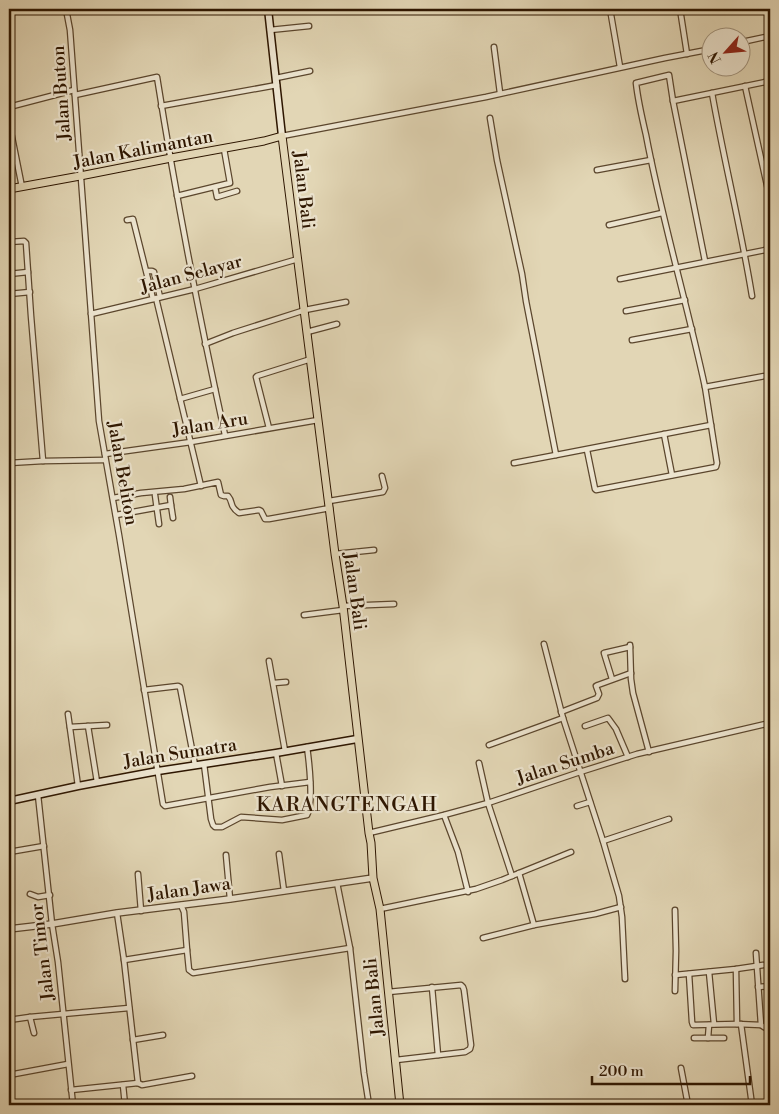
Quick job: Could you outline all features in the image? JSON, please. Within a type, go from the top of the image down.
[{"type":"highway","name":"Jalan Kalimantan","points":[[9,189],[224,149],[282,136]]},
{"type":"highway","name":"Jalan Bali","points":[[282,136],[343,608],[371,838],[374,878],[380,909],[400,1105]]},
{"type":"main road","name":"Jalan Bali","points":[[268,9],[282,136]]},
{"type":"main road","name":"Jalan Sumatra","points":[[9,801],[158,771],[358,739]]},
{"type":"street","name":"Jalan Buton","points":[[66,9],[70,30],[80,176]]},
{"type":"street","points":[[592,10],[603,9]]},
{"type":"street","points":[[610,9],[620,67]]},
{"type":"street","points":[[680,9],[687,54]]},
{"type":"street","points":[[270,30],[309,26]]},
{"type":"street","points":[[752,40],[770,36]]},
{"type":"street","points":[[494,47],[500,93]]},
{"type":"street","points":[[282,136],[702,51]]},
{"type":"street","points":[[161,106],[277,81],[310,71]]},
{"type":"street","points":[[587,450],[596,490],[716,467],[717,463],[705,387],[662,213],[636,83],[669,74],[705,261]]},
{"type":"street","points":[[9,107],[156,76],[184,236],[225,435]]},
{"type":"street","points":[[673,101],[770,81]]},
{"type":"street","points":[[745,86],[770,199]]},
{"type":"street","points":[[712,93],[752,296]]},
{"type":"street","points":[[490,118],[556,455]]},
{"type":"street","points":[[9,122],[22,186]]},
{"type":"street","points":[[177,196],[230,183],[224,149]]},
{"type":"street","points":[[597,170],[651,160]]},
{"type":"street","name":"Jalan Beliton","points":[[80,176],[99,421],[163,804],[164,806],[208,799]]},
{"type":"street","points":[[215,187],[217,196],[237,191]]},
{"type":"street","points":[[608,225],[662,213]]},
{"type":"street","points":[[127,220],[133,219],[156,298],[201,486]]},
{"type":"street","points":[[9,242],[24,241],[26,243],[43,461]]},
{"type":"street","points":[[620,279],[770,248]]},
{"type":"street","name":"Jalan Selayar","points":[[91,314],[195,288],[298,259]]},
{"type":"street","points":[[148,271],[152,270],[154,272],[156,298]]},
{"type":"street","points":[[9,274],[28,272]]},
{"type":"street","points":[[9,294],[30,292]]},
{"type":"street","points":[[330,298],[332,304]]},
{"type":"street","points":[[626,311],[685,300]]},
{"type":"street","points":[[205,344],[305,310],[346,302]]},
{"type":"street","points":[[308,332],[337,324]]},
{"type":"street","points":[[632,340],[692,329]]},
{"type":"street","points":[[269,428],[256,377],[311,359]]},
{"type":"street","points":[[705,387],[770,375]]},
{"type":"street","points":[[180,399],[215,389]]},
{"type":"street","name":"Jalan Aru","points":[[105,454],[191,442],[318,420]]},
{"type":"street","points":[[514,463],[711,425]]},
{"type":"street","points":[[664,434],[672,475]]},
{"type":"street","points":[[9,463],[106,460]]},
{"type":"street","points":[[113,498],[218,482],[221,495],[230,498],[232,507],[235,510],[239,513],[259,510],[265,519],[383,492],[385,488],[382,476]]},
{"type":"street","points":[[155,495],[159,524]]},
{"type":"street","points":[[170,497],[173,518]]},
{"type":"street","points":[[116,515],[171,505]]},
{"type":"street","points":[[335,554],[374,550]]},
{"type":"street","points":[[304,615],[343,608],[394,604]]},
{"type":"street","points":[[544,644],[561,712],[619,896],[625,978]]},
{"type":"street","points":[[612,679],[604,653],[630,646],[633,693],[649,752]]},
{"type":"street","points":[[269,661],[285,751]]},
{"type":"street","points":[[561,712],[598,698],[599,694],[596,686],[631,673]]},
{"type":"street","points":[[274,684],[286,682]]},
{"type":"street","points":[[144,690],[180,687],[195,765]]},
{"type":"street","points":[[68,714],[78,786]]},
{"type":"street","points":[[489,745],[563,718]]},
{"type":"street","points":[[585,726],[608,718],[616,729],[628,757]]},
{"type":"street","name":"Jalan Sumba","points":[[371,838],[488,803],[628,757],[770,723]]},
{"type":"street","points":[[70,727],[107,725]]},
{"type":"street","points":[[88,726],[97,782]]},
{"type":"street","points":[[204,764],[212,825],[214,827],[222,827],[241,817],[282,820],[296,818],[304,816],[309,812],[310,772],[307,747]]},
{"type":"street","points":[[276,753],[282,786]]},
{"type":"street","points":[[479,763],[490,811],[512,876]]},
{"type":"street","points":[[208,799],[310,782]]},
{"type":"street","name":"Jalan Timor","points":[[38,795],[73,1105]]},
{"type":"street","points":[[577,806],[590,802]]},
{"type":"street","points":[[444,815],[458,852],[468,892]]},
{"type":"street","points":[[603,841],[669,819]]},
{"type":"street","points":[[9,852],[44,846]]},
{"type":"street","points":[[380,909],[468,892],[571,852]]},
{"type":"street","points":[[279,854],[284,891]]},
{"type":"street","points":[[226,855],[230,899]]},
{"type":"street","points":[[520,873],[534,926]]},
{"type":"street","points":[[138,874],[141,911]]},
{"type":"street","name":"Jalan Jawa","points":[[10,928],[52,924],[117,913],[374,878]]},
{"type":"street","points":[[337,883],[350,948],[369,1105]]},
{"type":"street","points":[[30,894],[38,897],[50,895]]},
{"type":"street","points":[[181,905],[184,912],[190,971],[193,973],[350,948]]},
{"type":"street","points":[[483,938],[621,907]]},
{"type":"street","points":[[675,910],[675,991]]},
{"type":"street","points":[[117,913],[138,1083]]},
{"type":"street","points":[[9,920],[10,928]]},
{"type":"street","points":[[124,960],[187,950]]},
{"type":"street","points":[[756,952],[761,1025]]},
{"type":"street","points":[[675,976],[770,964]]},
{"type":"street","points":[[736,969],[739,1024],[752,1105]]},
{"type":"street","points":[[708,1038],[712,1024],[709,972]]},
{"type":"street","points":[[690,974],[692,1024],[761,1025],[770,1030]]},
{"type":"street","points":[[388,992],[461,985],[463,987],[471,1046],[465,1052],[396,1060]]},
{"type":"street","points":[[758,987],[770,986]]},
{"type":"street","points":[[432,988],[438,1055]]},
{"type":"street","points":[[9,1020],[129,1008]]},
{"type":"street","points":[[30,1017],[34,1033]]},
{"type":"street","points":[[133,1040],[163,1035]]},
{"type":"street","points":[[694,1038],[724,1038]]},
{"type":"street","points":[[9,1075],[68,1064]]},
{"type":"street","points":[[681,1068],[688,1105]]},
{"type":"street","points":[[71,1090],[142,1084],[192,1076]]},
{"type":"street","points":[[123,1086],[124,1105]]},
{"type":"street","points":[[467,1105],[481,1103]]},
{"type":"district","name":"KARANGTENGAH","points":[[347,804]]}]
